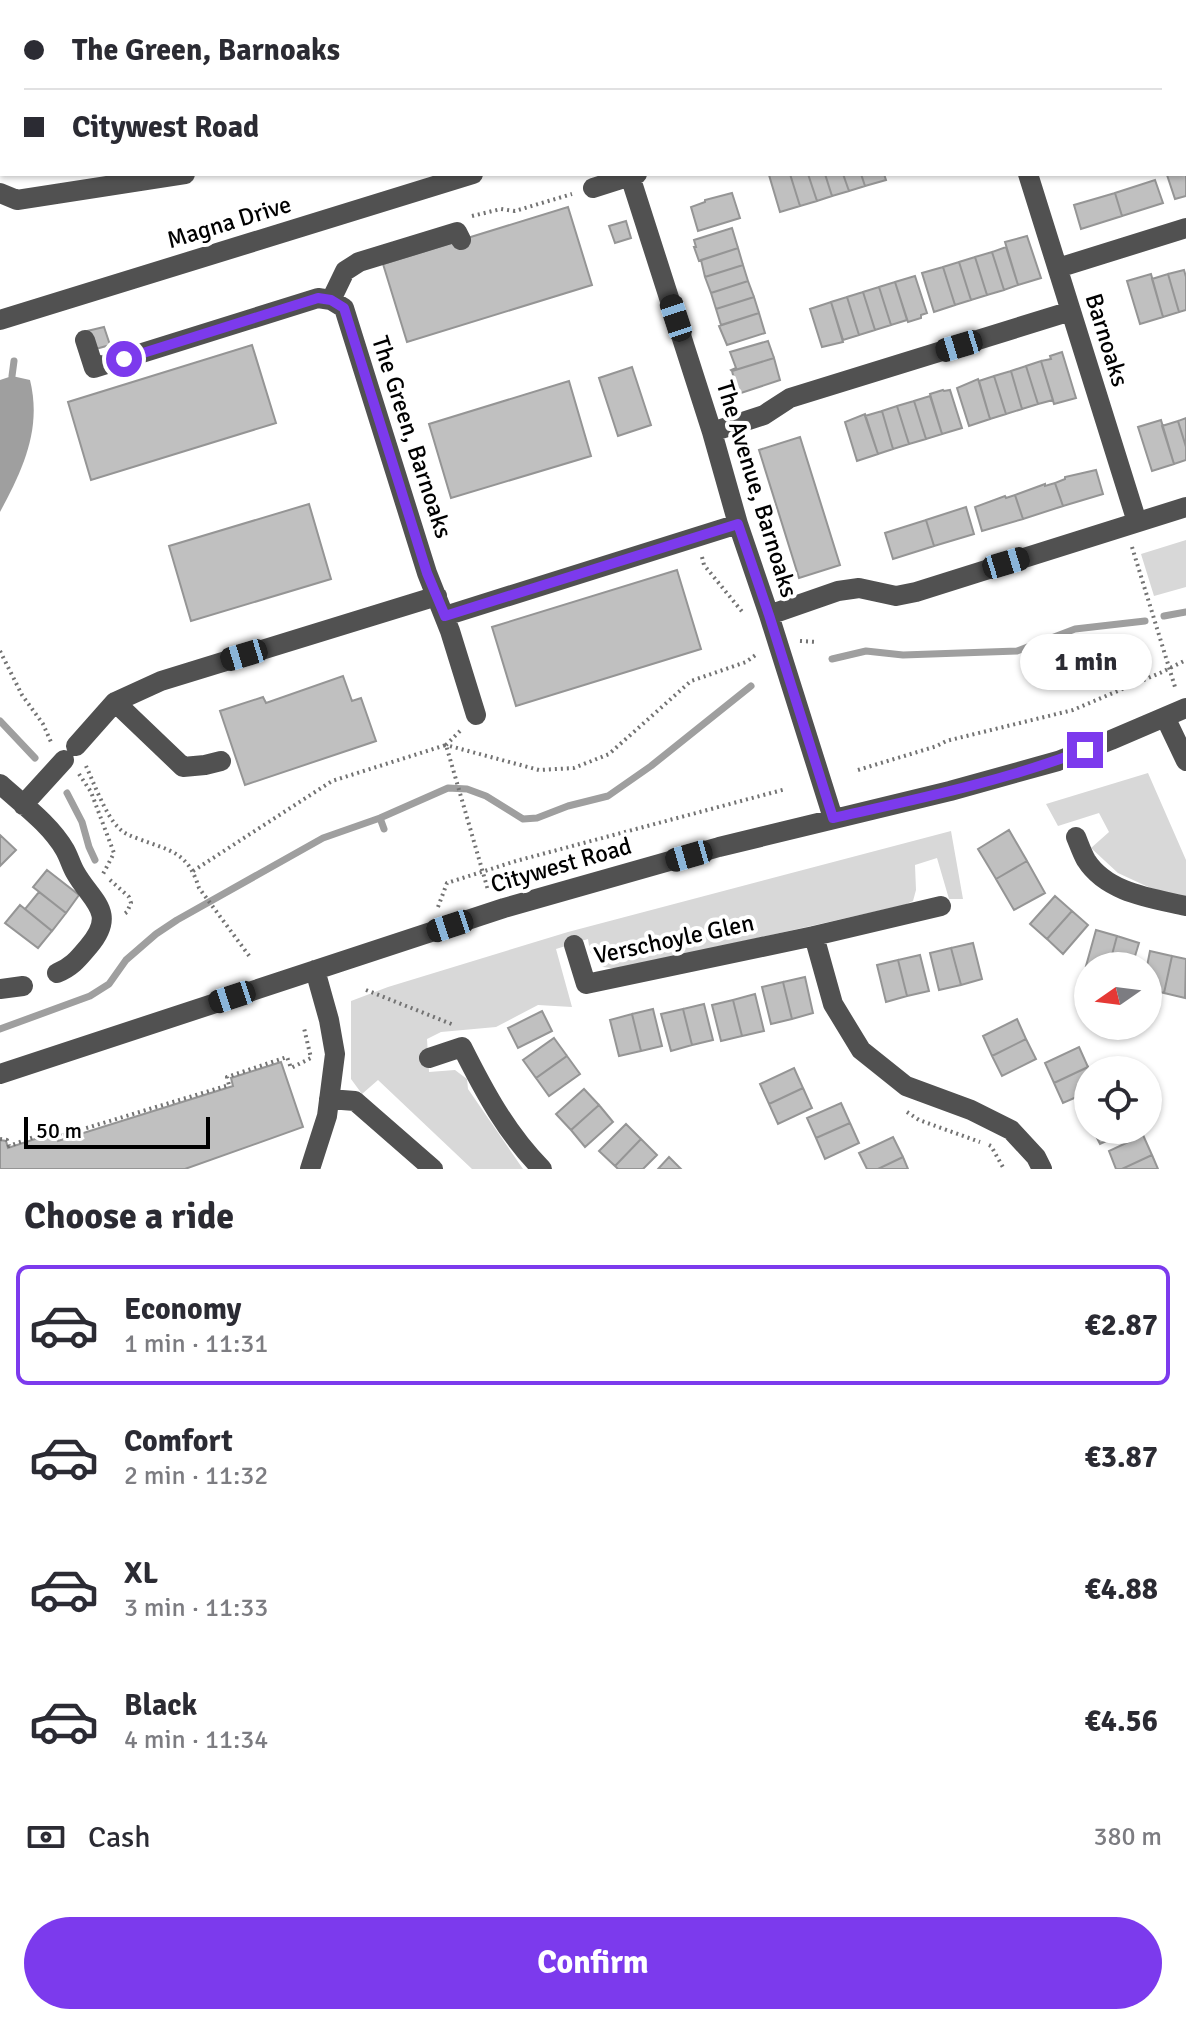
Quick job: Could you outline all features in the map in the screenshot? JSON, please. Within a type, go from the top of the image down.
[{"type":"street","points":[[0,193],[17,200],[172,176]]},
{"type":"street","name":"Magna Drive","points":[[0,320],[467,176]]},
{"type":"street","points":[[593,188],[631,176]]},
{"type":"street","name":"The Avenue, Barnoaks","points":[[634,176],[738,524],[833,818]]},
{"type":"street","name":"Barnoaks","points":[[1029,176],[1132,523]]},
{"type":"street","points":[[1058,268],[1186,228]]},
{"type":"street","points":[[85,340],[94,368],[318,298],[331,300],[345,271],[359,262],[457,232],[461,240]]},
{"type":"street","name":"The Green, Barnoaks","points":[[331,300],[344,308],[427,573],[445,616],[476,715]]},
{"type":"street","points":[[712,432],[764,415],[790,398],[1071,311]]},
{"type":"street","points":[[769,615],[838,591],[859,588],[896,596],[916,592],[1186,507]]},
{"type":"street","points":[[445,616],[738,524]]},
{"type":"street","points":[[23,805],[115,702],[161,681],[437,596]]},
{"type":"street","points":[[115,702],[183,767],[221,761]]},
{"type":"street","points":[[1177,712],[1186,761]]},
{"type":"street","name":"Citywest Road","points":[[0,1074],[599,880],[1058,761],[1177,712]]},
{"type":"street","points":[[0,784],[51,831],[64,848],[76,874],[96,900],[101,913],[103,924],[94,941],[71,967],[57,973]]},
{"type":"street","points":[[1076,837],[1086,860],[1103,879],[1134,894],[1186,906]]},
{"type":"street","name":"Verschoyle Glen","points":[[574,945],[586,984],[941,906]]},
{"type":"street","points":[[814,936],[833,1004],[861,1050],[906,1086],[971,1110],[1011,1130],[1036,1157],[1042,1169]]},
{"type":"street","points":[[310,1169],[327,1116],[335,1054],[315,970]]},
{"type":"street","points":[[0,989],[23,986]]},
{"type":"street","points":[[429,1058],[462,1047],[489,1102],[542,1169]]},
{"type":"street","points":[[329,1099],[355,1101],[433,1169]]},
{"type":"path","points":[[485,212],[501,209],[515,211],[593,188]]},
{"type":"path","points":[[1132,523],[1171,668],[1177,712]]},
{"type":"path","points":[[695,538],[704,565],[748,618]]},
{"type":"path","points":[[446,745],[539,770],[574,768],[609,754],[691,681],[746,662],[759,653],[802,640],[817,642]]},
{"type":"path","points":[[0,651],[22,695],[51,738],[52,751],[70,753]]},
{"type":"path","points":[[858,770],[946,741],[1073,710],[1186,660]]},
{"type":"path","points":[[193,871],[332,781],[446,745],[476,715]]},
{"type":"path","points":[[446,745],[494,912]]},
{"type":"path","points":[[70,753],[115,825],[126,834],[179,855],[193,871],[199,888],[250,957]]},
{"type":"path","points":[[70,753],[91,792],[112,845],[114,853],[103,873],[129,897],[131,903],[127,912],[103,924]]},
{"type":"path","points":[[447,883],[786,789]]},
{"type":"path","points":[[0,1139],[7,1140],[9,1146],[59,1128],[60,1136],[229,1085],[227,1077],[287,1057],[291,1068],[311,1058],[304,1028]]},
{"type":"shaded area","points":[[12,376],[30,380],[34,415],[23,464],[0,512],[0,380]]},
{"type":"shaded area","points":[[1186,540],[1186,587],[1154,596],[1141,554]]},
{"type":"shaded area","points":[[1148,773],[1186,860],[1186,896],[1159,892],[1118,873],[1091,848],[1109,832],[1099,813],[1058,826],[1046,804]]},
{"type":"shaded area","points":[[951,831],[963,899],[949,899],[937,858],[915,865],[913,901],[904,905],[619,969],[603,967],[590,952],[588,939],[556,949],[572,1007],[538,1005],[496,1027],[441,1032],[427,1039],[429,1072],[455,1070],[467,1079],[468,1089],[523,1169],[472,1169],[378,1080],[362,1094],[351,1079],[351,1001],[568,932]]},
{"type":"building","points":[[769,176],[791,176],[800,206],[780,212]]},
{"type":"building","points":[[791,176],[809,176],[817,201],[800,206]]},
{"type":"building","points":[[809,176],[826,176],[832,196],[817,201]]},
{"type":"building","points":[[826,176],[844,176],[849,191],[832,196]]},
{"type":"building","points":[[844,176],[862,176],[865,186],[849,191]]},
{"type":"building","points":[[862,176],[885,176],[886,180],[865,186]]},
{"type":"building","points":[[1167,176],[1186,176],[1186,196],[1175,199]]},
{"type":"building","points":[[1155,180],[1163,203],[1122,216],[1115,193]]},
{"type":"building","points":[[732,193],[740,218],[698,231],[691,207]]},
{"type":"building","points":[[1115,193],[1122,216],[1081,229],[1074,205]]},
{"type":"building","points":[[568,207],[592,285],[407,342],[383,264]]},
{"type":"building","points":[[626,221],[631,238],[615,243],[609,226]]},
{"type":"building","points":[[732,228],[738,248],[699,261],[694,240]]},
{"type":"building","points":[[1027,236],[1041,278],[1018,285],[1005,242]]},
{"type":"building","points":[[1006,247],[1018,285],[1004,290],[992,252]]},
{"type":"building","points":[[738,248],[743,265],[705,277],[701,260]]},
{"type":"building","points":[[992,252],[1004,290],[987,295],[975,257]]},
{"type":"building","points":[[975,257],[987,295],[971,300],[959,262]]},
{"type":"building","points":[[959,262],[971,300],[955,305],[943,267]]},
{"type":"building","points":[[743,265],[748,281],[711,293],[705,277]]},
{"type":"building","points":[[943,267],[955,305],[934,312],[922,273]]},
{"type":"building","points":[[1184,270],[1186,310],[1179,312],[1168,274]]},
{"type":"building","points":[[1151,274],[1163,317],[1140,324],[1127,281]]},
{"type":"building","points":[[1168,274],[1179,312],[1163,317],[1152,279]]},
{"type":"building","points":[[915,276],[927,313],[908,322],[895,282]]},
{"type":"building","points":[[748,281],[754,297],[716,309],[711,293]]},
{"type":"building","points":[[895,282],[907,320],[891,325],[879,287]]},
{"type":"building","points":[[879,287],[891,325],[875,330],[863,292]]},
{"type":"building","points":[[863,292],[875,330],[859,335],[847,297]]},
{"type":"building","points":[[754,297],[759,313],[721,325],[716,309]]},
{"type":"building","points":[[847,297],[859,335],[843,340],[831,302]]},
{"type":"building","points":[[831,302],[843,342],[822,347],[810,309]]},
{"type":"building","points":[[759,313],[765,333],[727,345],[719,326]]},
{"type":"building","points":[[104,327],[110,345],[92,350],[87,331]]},
{"type":"building","points":[[768,341],[774,358],[731,370],[736,368],[730,352]]},
{"type":"building","points":[[252,345],[276,423],[91,480],[68,402]]},
{"type":"building","points":[[1062,352],[1076,398],[1054,404],[1041,361]]},
{"type":"building","points":[[774,358],[780,380],[738,394],[732,371]]},
{"type":"building","points":[[1041,361],[1053,400],[1038,404],[1026,366]]},
{"type":"building","points":[[1026,366],[1038,404],[1022,409],[1011,371]]},
{"type":"building","points":[[632,367],[651,425],[618,436],[599,378]]},
{"type":"building","points":[[1011,371],[1022,409],[1006,414],[994,376]]},
{"type":"building","points":[[994,376],[1006,414],[990,419],[979,381]]},
{"type":"building","points":[[978,379],[990,419],[969,426],[957,388]]},
{"type":"building","points":[[569,381],[591,456],[451,498],[429,424]]},
{"type":"building","points":[[950,390],[962,428],[942,434],[930,394]]},
{"type":"building","points":[[930,396],[942,434],[926,439],[914,401]]},
{"type":"building","points":[[914,401],[926,439],[909,444],[897,406]]},
{"type":"building","points":[[897,406],[909,444],[893,449],[882,411]]},
{"type":"building","points":[[882,411],[893,449],[878,454],[865,416]]},
{"type":"building","points":[[865,414],[878,454],[857,461],[845,422]]},
{"type":"building","points":[[1186,418],[1186,447],[1178,421]]},
{"type":"building","points":[[1161,420],[1174,464],[1152,471],[1138,427]]},
{"type":"building","points":[[1178,421],[1186,447],[1186,460],[1174,464],[1162,426]]},
{"type":"building","points":[[800,437],[840,565],[799,578],[759,450]]},
{"type":"building","points":[[1096,470],[1103,494],[1063,506],[1055,483],[1065,477]]},
{"type":"building","points":[[1055,483],[1063,506],[1023,519],[1015,495]]},
{"type":"building","points":[[1015,495],[1023,519],[982,531],[975,507]]},
{"type":"building","points":[[309,504],[331,579],[191,621],[169,546]]},
{"type":"building","points":[[966,507],[974,534],[934,546],[926,520]]},
{"type":"building","points":[[926,520],[934,546],[893,559],[885,533]]},
{"type":"building","points":[[677,570],[701,649],[516,706],[492,627]]},
{"type":"building","points":[[343,676],[352,701],[361,698],[376,741],[245,785],[220,711],[263,697],[266,703]]},
{"type":"building","points":[[1009,830],[1027,861],[996,879],[978,849]]},
{"type":"building","points":[[0,835],[16,850],[0,866]]},
{"type":"building","points":[[1027,861],[1045,893],[1014,910],[996,879]]},
{"type":"building","points":[[47,870],[79,895],[66,913],[33,887]]},
{"type":"building","points":[[39,892],[66,913],[52,931],[25,909]]},
{"type":"building","points":[[1055,896],[1072,911],[1047,939],[1030,924]]},
{"type":"building","points":[[20,905],[52,931],[38,948],[5,923]]},
{"type":"building","points":[[1072,911],[1088,925],[1063,954],[1047,939]]},
{"type":"building","points":[[1096,930],[1117,936],[1113,952],[1090,952]]},
{"type":"building","points":[[1117,936],[1139,943],[1136,952],[1113,952]]},
{"type":"building","points":[[973,943],[982,979],[961,985],[951,948]]},
{"type":"building","points":[[951,948],[961,985],[939,990],[930,953]]},
{"type":"building","points":[[1162,954],[1172,956],[1162,992]]},
{"type":"building","points":[[920,955],[929,991],[907,996],[898,960]]},
{"type":"building","points":[[1172,956],[1186,959],[1185,998],[1164,993]]},
{"type":"building","points":[[898,960],[907,996],[886,1002],[877,965]]},
{"type":"building","points":[[805,977],[813,1013],[792,1019],[783,982]]},
{"type":"building","points":[[783,982],[792,1019],[771,1024],[762,987]]},
{"type":"building","points":[[755,994],[764,1031],[742,1036],[733,1000]]},
{"type":"building","points":[[733,1000],[742,1036],[721,1041],[712,1005]]},
{"type":"building","points":[[704,1004],[713,1040],[692,1045],[683,1009]]},
{"type":"building","points":[[653,1009],[662,1046],[641,1051],[632,1014]]},
{"type":"building","points":[[683,1009],[692,1045],[671,1051],[661,1014]]},
{"type":"building","points":[[542,1011],[552,1031],[518,1048],[508,1028]]},
{"type":"building","points":[[632,1014],[641,1051],[619,1056],[610,1020]]},
{"type":"building","points":[[1017,1019],[1026,1039],[992,1056],[983,1036]]},
{"type":"building","points":[[554,1038],[567,1056],[536,1078],[523,1060]]},
{"type":"building","points":[[1026,1039],[1036,1059],[1002,1076],[992,1056]]},
{"type":"building","points":[[1079,1047],[1083,1056],[1074,1056],[1074,1074],[1054,1083],[1045,1063]]},
{"type":"building","points":[[567,1056],[580,1074],[549,1096],[536,1078]]},
{"type":"building","points":[[281,1062],[303,1127],[185,1169],[0,1169],[0,1140],[6,1141],[8,1148],[56,1132],[58,1141],[233,1086],[231,1078]]},
{"type":"building","points":[[794,1068],[803,1088],[769,1104],[760,1084]]},
{"type":"building","points":[[1074,1074],[1074,1098],[1063,1103],[1054,1083]]},
{"type":"building","points":[[803,1088],[812,1108],[778,1124],[769,1104]]},
{"type":"building","points":[[584,1089],[599,1105],[571,1130],[556,1114]]},
{"type":"building","points":[[841,1103],[850,1123],[816,1138],[807,1118]]},
{"type":"building","points":[[599,1105],[613,1122],[585,1147],[571,1130]]},
{"type":"building","points":[[850,1123],[859,1143],[825,1159],[816,1138]]},
{"type":"building","points":[[626,1124],[641,1139],[615,1166],[599,1151]]},
{"type":"building","points":[[893,1137],[903,1157],[878,1169],[867,1169],[859,1153]]},
{"type":"building","points":[[641,1139],[657,1155],[643,1169],[618,1169],[615,1166]]},
{"type":"building","points":[[1124,1144],[1147,1144],[1152,1155],[1116,1169],[1109,1151]]},
{"type":"building","points":[[1152,1155],[1158,1169],[1122,1169]]},
{"type":"building","points":[[669,1157],[681,1169],[658,1169]]},
{"type":"building","points":[[903,1157],[908,1169],[878,1169]]},
{"type":"waterway","points":[[12,376],[14,361]]},
{"type":"waterway","points":[[1164,616],[1186,612]]},
{"type":"waterway","points":[[832,659],[866,651],[903,655],[1017,651],[1075,629],[1145,621]]},
{"type":"waterway","points":[[0,1029],[90,996],[109,984],[126,960],[156,934],[323,838],[380,818],[448,788],[467,789],[486,796],[523,819],[537,818],[608,796],[651,766],[751,686]]},
{"type":"waterway","points":[[0,721],[35,758]]},
{"type":"waterway","points":[[67,793],[82,822],[95,860]]},
{"type":"waterway","points":[[380,818],[384,829]]},
{"type":"route","points":[[124,359],[318,298],[331,300],[344,308],[427,573],[445,616],[738,524],[833,818],[950,791],[1058,761],[1085,750]]}]
